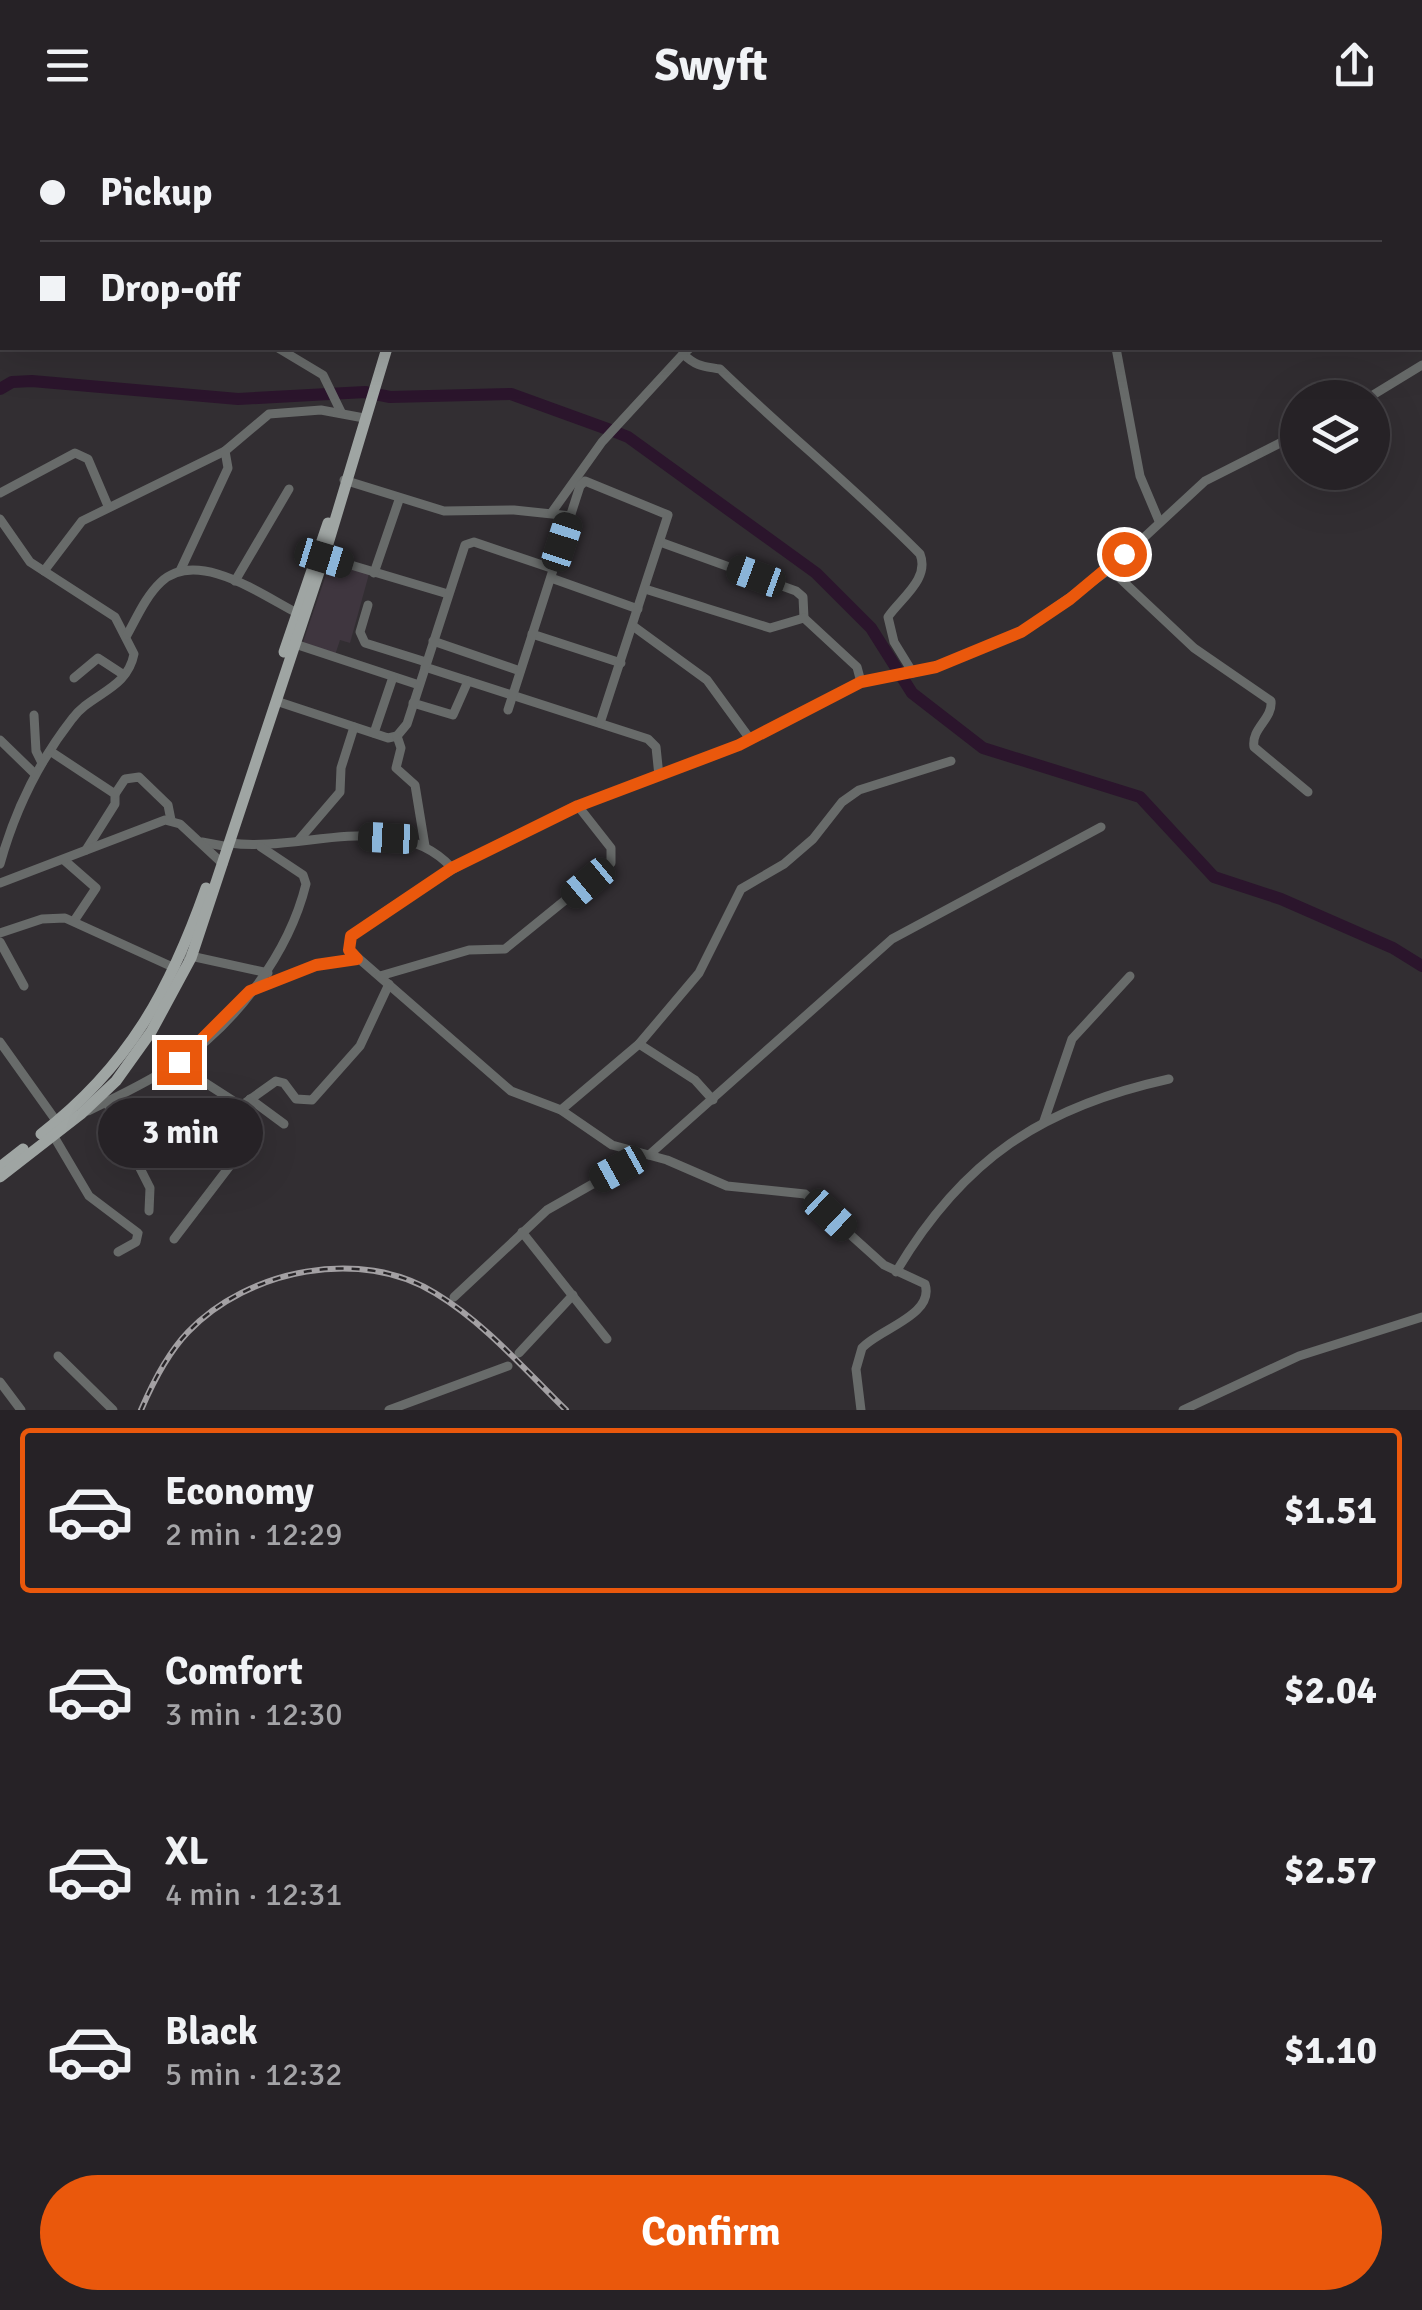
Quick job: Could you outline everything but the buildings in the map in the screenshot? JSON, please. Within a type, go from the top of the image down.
[{"type":"main road","points":[[0,1167],[81,1114],[136,1055],[187,956],[324,558],[344,480],[386,350]]},
{"type":"main road","points":[[227,845],[297,613],[335,511]]},
{"type":"main road","points":[[0,1177],[55,1128],[128,1048],[187,956]]},
{"type":"street","points":[[281,350],[323,375],[341,412]]},
{"type":"street","points":[[1116,350],[1137,464],[1159,521]]},
{"type":"street","points":[[552,512],[602,442],[686,351],[702,369],[720,369],[782,432],[850,483],[920,554],[924,564],[920,579],[888,618],[894,642],[912,673]]},
{"type":"street","points":[[1390,384],[1422,364]]},
{"type":"street","points":[[44,571],[64,539],[108,506],[226,450],[268,414],[341,412],[364,418]]},
{"type":"street","points":[[862,1410],[856,1369],[862,1348],[911,1316],[927,1297],[925,1284],[896,1272],[805,1194],[728,1186],[649,1155],[628,1151],[561,1110],[510,1091],[357,959],[349,950],[351,936],[452,868],[578,806],[750,739],[861,682],[912,673],[1021,632],[1110,569],[1205,481],[1280,443]]},
{"type":"street","points":[[180,571],[228,468],[226,450]]},
{"type":"street","points":[[0,493],[75,453],[88,459],[108,506]]},
{"type":"street","points":[[344,480],[444,512],[552,512],[570,516]]},
{"type":"street","points":[[508,710],[581,484],[588,482],[664,510],[668,517],[600,723]]},
{"type":"street","points":[[235,581],[289,489]]},
{"type":"street","points":[[374,572],[399,500]]},
{"type":"street","points":[[0,518],[22,554],[115,617],[128,635],[134,654],[124,675],[109,692],[81,709],[34,774],[10,827],[0,864]]},
{"type":"street","points":[[424,846],[415,786],[396,768],[401,748],[397,736],[413,703],[448,594],[470,542],[638,609]]},
{"type":"street","points":[[660,542],[796,591],[803,597],[804,618],[858,667],[861,682]]},
{"type":"street","points":[[324,558],[448,594]]},
{"type":"street","points":[[1110,569],[1194,648],[1271,702],[1271,711],[1254,736],[1254,747],[1308,792]]},
{"type":"street","points":[[128,635],[158,584],[180,571],[213,573],[297,613]]},
{"type":"street","points":[[645,589],[770,628],[804,618]]},
{"type":"street","points":[[368,605],[360,632],[365,642],[468,682],[652,742],[658,776]]},
{"type":"street","points":[[632,626],[707,680],[750,739]]},
{"type":"street","points":[[532,634],[620,663]]},
{"type":"street","points":[[433,640],[520,672]]},
{"type":"street","points":[[295,644],[419,685]]},
{"type":"street","points":[[74,678],[98,658],[124,675]]},
{"type":"street","points":[[374,733],[393,677]]},
{"type":"street","points":[[413,703],[457,713],[468,682]]},
{"type":"street","points":[[276,701],[374,733],[397,736]]},
{"type":"street","points":[[34,715],[36,752],[42,762]]},
{"type":"street","points":[[298,842],[340,792],[341,768],[354,726]]},
{"type":"street","points":[[0,740],[34,774]]},
{"type":"street","points":[[50,751],[115,794]]},
{"type":"street","points":[[561,1110],[639,1044],[704,966],[741,889],[784,864],[812,839],[842,802],[859,790],[890,777],[952,762]]},
{"type":"street","points":[[86,850],[114,804],[115,794],[126,779],[139,777],[168,806],[171,820],[202,842],[219,862]]},
{"type":"street","points":[[380,976],[469,950],[504,949],[612,863],[611,848],[578,806]]},
{"type":"street","points":[[0,819],[10,827]]},
{"type":"street","points":[[0,883],[171,820]]},
{"type":"street","points":[[649,1155],[892,939],[1101,827]]},
{"type":"street","points":[[202,842],[261,847],[365,838],[424,846],[452,868]]},
{"type":"street","points":[[81,1114],[176,1064],[198,1047],[266,971],[285,941],[306,884],[302,875],[261,847]]},
{"type":"street","points":[[64,860],[96,888],[74,920]]},
{"type":"street","points":[[0,933],[50,918],[74,920],[177,970]]},
{"type":"street","points":[[0,942],[24,986]]},
{"type":"street","points":[[187,956],[266,971],[278,980]]},
{"type":"street","points":[[250,991],[316,965],[357,959]]},
{"type":"street","points":[[1044,1121],[1072,1039],[1130,976]]},
{"type":"street","points":[[238,1108],[280,1081],[296,1100],[312,1100],[360,1046],[389,984]]},
{"type":"street","points":[[0,1042],[55,1128],[89,1196],[138,1232],[136,1242],[118,1252]]},
{"type":"street","points":[[639,1044],[695,1080],[713,1100]]},
{"type":"street","points":[[174,1239],[254,1136],[238,1108],[176,1064]]},
{"type":"street","points":[[896,1272],[922,1228],[950,1196],[999,1152],[1044,1121],[1089,1099],[1169,1078]]},
{"type":"street","points":[[250,1098],[284,1124]]},
{"type":"street","points":[[106,1102],[150,1188],[149,1210]]},
{"type":"street","points":[[454,1296],[556,1203],[618,1169],[628,1151]]},
{"type":"street","points":[[522,1232],[607,1339]]},
{"type":"street","points":[[520,1353],[572,1295]]},
{"type":"street","points":[[1183,1410],[1299,1356],[1422,1317]]},
{"type":"street","points":[[58,1356],[113,1410]]},
{"type":"street","points":[[390,1410],[508,1366]]},
{"type":"street","points":[[0,1382],[21,1410]]},
{"type":"shaded area","points":[[330,563],[369,574],[350,643],[340,640],[335,655],[302,645]]},
{"type":"waterway","points":[[0,389],[12,382],[32,381],[238,399],[365,392],[390,397],[511,394],[628,437],[816,573],[871,628],[912,693],[983,748],[1140,797],[1214,877],[1281,899],[1393,948],[1422,966]]},
{"type":"railway","points":[[141,1410],[173,1350],[213,1310],[273,1280],[340,1269],[374,1271],[406,1279],[435,1293],[488,1333],[566,1410]]},
{"type":"route","points":[[179,1062],[250,991],[316,965],[357,959],[349,950],[351,936],[452,868],[578,806],[739,745],[861,682],[936,667],[1021,632],[1110,569],[1124,554]]}]
